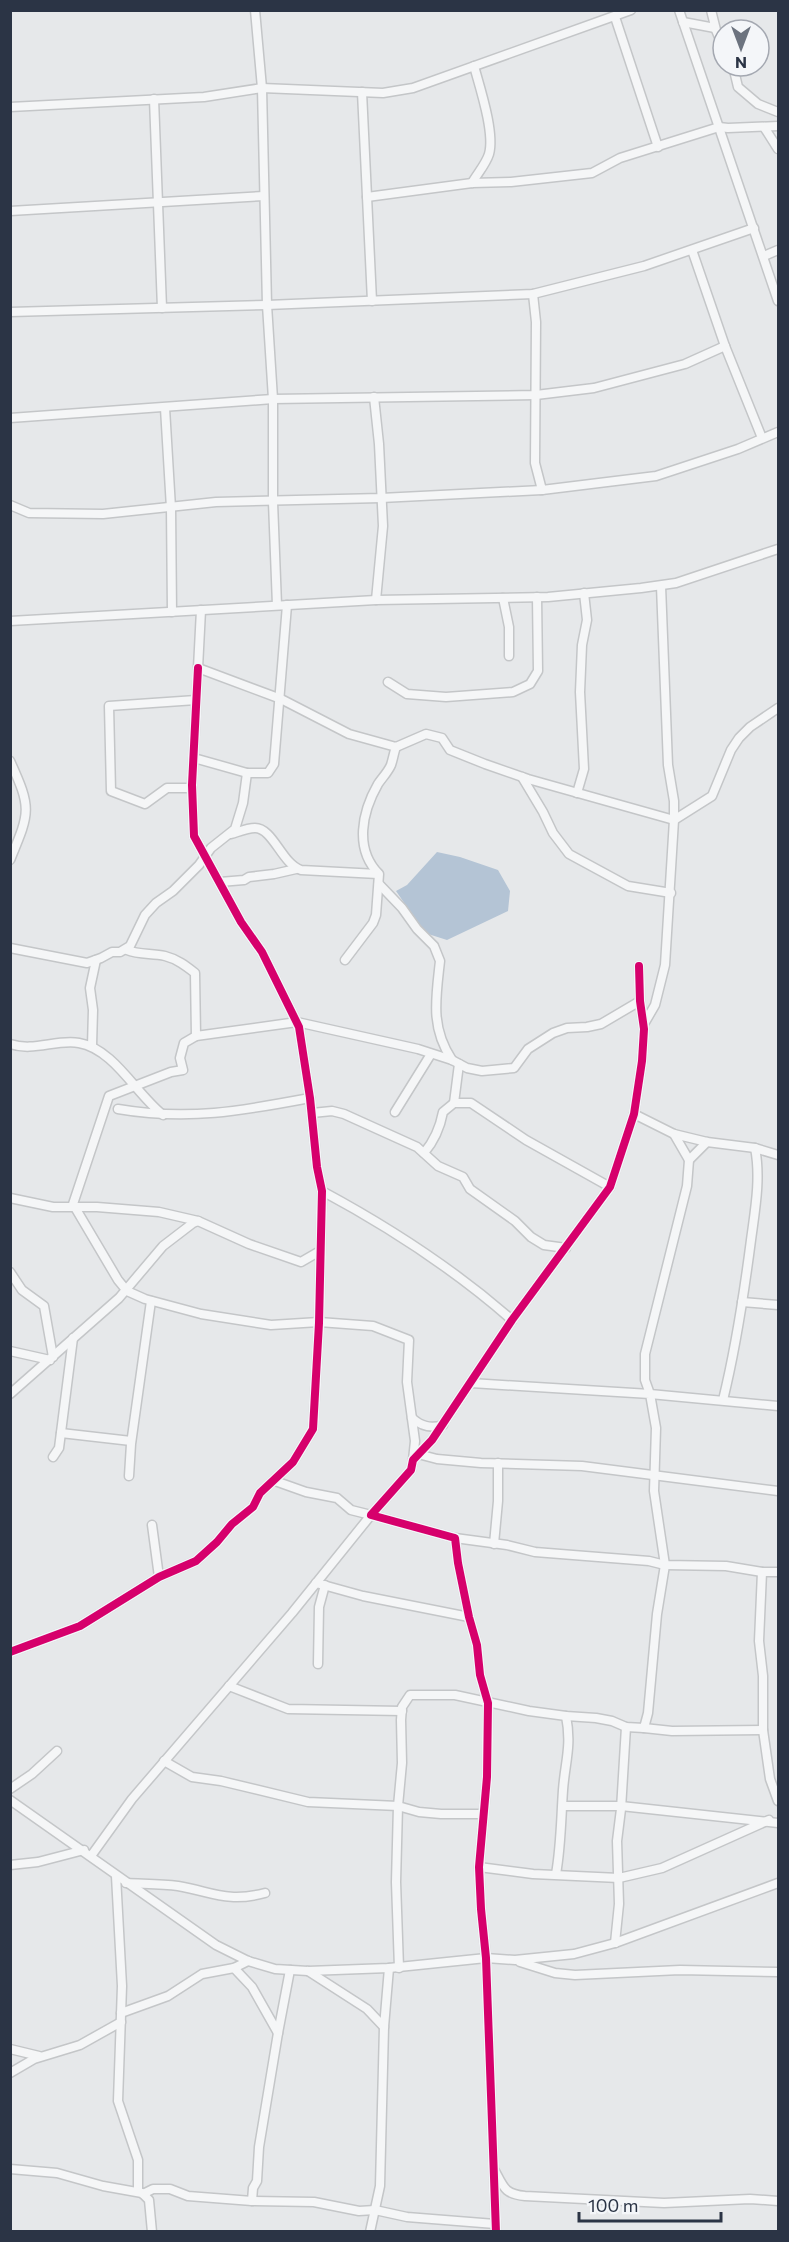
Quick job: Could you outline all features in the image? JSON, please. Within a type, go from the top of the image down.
[{"type":"street","points":[[255,10],[262,88],[267,305],[273,399],[273,502],[277,605]]},
{"type":"street","points":[[10,106],[204,97],[262,88],[383,93],[413,88],[631,10]]},
{"type":"street","points":[[679,10],[778,302]]},
{"type":"street","points":[[615,17],[658,147]]},
{"type":"street","points":[[683,22],[711,27]]},
{"type":"street","points":[[472,183],[489,154],[490,148],[486,112],[474,66]]},
{"type":"street","points":[[736,78],[738,87],[758,104],[778,112]]},
{"type":"street","points":[[362,92],[372,301]]},
{"type":"street","points":[[154,99],[162,308]]},
{"type":"street","points":[[368,197],[472,183],[512,182],[592,173],[620,158],[719,127],[778,126]]},
{"type":"street","points":[[764,127],[778,149]]},
{"type":"street","points":[[10,211],[264,196]]},
{"type":"street","points":[[10,312],[267,305],[533,294],[644,266],[754,228]]},
{"type":"street","points":[[693,250],[725,346],[762,438]]},
{"type":"street","points":[[764,256],[778,250]]},
{"type":"street","points":[[533,294],[536,322],[535,463],[542,490]]},
{"type":"street","points":[[10,418],[273,399],[536,395],[594,388],[685,364],[725,346]]},
{"type":"street","points":[[374,397],[379,444],[382,526],[376,600]]},
{"type":"street","points":[[165,408],[171,508],[172,612]]},
{"type":"street","points":[[10,506],[36,514],[103,514],[216,502],[273,502],[542,490],[656,476],[738,449],[778,432]]},
{"type":"street","points":[[10,621],[376,600],[537,597],[661,586],[696,578],[778,549]]},
{"type":"street","points":[[643,1024],[655,1005],[665,965],[674,820],[674,801],[668,765],[661,586]]},
{"type":"street","points":[[577,793],[584,769],[580,692],[582,645],[587,620],[584,593]]},
{"type":"street","points":[[388,682],[407,694],[446,697],[513,692],[530,684],[538,671],[537,597]]},
{"type":"street","points":[[503,598],[509,627],[509,656]]},
{"type":"street","points":[[194,758],[247,772],[268,773],[274,764],[287,605]]},
{"type":"street","points":[[10,1652],[80,1626],[159,1577],[181,1569],[203,1555],[232,1524],[253,1507],[260,1493],[293,1462],[313,1429],[319,1322],[322,1191],[317,1167],[310,1098],[297,1022],[262,952],[241,922],[194,836],[192,788],[201,610]]},
{"type":"street","points":[[198,668],[280,699],[349,734],[396,747],[426,734],[442,738],[450,750],[522,777],[674,820],[712,796],[731,750],[739,738],[750,727],[778,708]]},
{"type":"street","points":[[192,788],[167,788],[145,804],[111,791],[109,706],[196,700]]},
{"type":"street","points":[[345,960],[373,923],[378,906],[379,874],[370,865],[362,840],[363,826],[371,797],[391,766],[396,747]]},
{"type":"street","points":[[10,760],[25,792],[28,808],[22,832],[10,860]]},
{"type":"street","points":[[10,948],[87,963],[111,952],[127,950],[145,915],[156,903],[173,891],[211,848],[235,829],[247,772]]},
{"type":"street","points":[[522,777],[553,833],[569,854],[628,886],[671,893]]},
{"type":"street","points":[[228,835],[254,828],[261,829],[296,869]]},
{"type":"street","points":[[220,882],[244,880],[249,877],[296,869],[379,874]]},
{"type":"street","points":[[379,884],[402,908],[439,954],[435,1011],[445,1050],[455,1062],[454,1103]]},
{"type":"street","points":[[127,950],[134,953],[166,956],[182,963],[195,973],[196,1036]]},
{"type":"street","points":[[92,1046],[93,1010],[90,988],[96,960]]},
{"type":"street","points":[[10,1865],[87,1853],[229,1686],[321,1584],[371,1515],[411,1470],[416,1457],[443,1425],[512,1320],[610,1187],[634,1114],[642,1061],[643,1024],[639,966]]},
{"type":"street","points":[[416,1457],[407,1382],[410,1340],[373,1326],[319,1322],[271,1325],[201,1314],[151,1301],[127,1291],[105,1262],[73,1204],[109,1096],[171,1072],[183,1070],[180,1059],[184,1043],[196,1036],[297,1022],[329,1031],[395,1043],[467,1068],[482,1071],[514,1068],[528,1049],[553,1034],[567,1028],[586,1028],[601,1024],[640,1001]]},
{"type":"street","points":[[10,1044],[25,1048],[58,1042],[77,1042],[92,1046],[108,1058],[134,1088],[164,1115]]},
{"type":"street","points":[[394,1112],[431,1054]]},
{"type":"street","points":[[118,1108],[164,1115],[224,1113],[310,1098]]},
{"type":"street","points":[[424,1153],[433,1143],[440,1128],[442,1112],[454,1103],[471,1103],[526,1140],[610,1187]]},
{"type":"street","points":[[312,1113],[332,1111],[344,1114],[417,1147],[438,1166],[463,1177],[470,1189],[515,1221],[531,1238],[544,1245],[566,1248]]},
{"type":"street","points":[[634,1114],[674,1134],[707,1142],[755,1148],[778,1155]]},
{"type":"street","points":[[645,1728],[665,1565],[655,1500],[656,1428],[645,1380],[645,1354],[687,1186],[689,1160],[674,1134]]},
{"type":"street","points":[[689,1160],[707,1142]]},
{"type":"street","points":[[723,1400],[742,1302],[754,1211],[757,1173],[755,1148]]},
{"type":"street","points":[[322,1191],[356,1209],[398,1236],[472,1288],[512,1320]]},
{"type":"street","points":[[10,1198],[53,1207],[159,1212],[198,1221],[249,1244],[301,1262],[320,1251]]},
{"type":"street","points":[[10,1394],[127,1291],[164,1246],[198,1221]]},
{"type":"street","points":[[10,1272],[22,1290],[44,1305],[51,1358]]},
{"type":"street","points":[[129,1476],[131,1441],[151,1301]]},
{"type":"street","points":[[742,1302],[778,1305]]},
{"type":"street","points":[[53,1457],[59,1448],[73,1338]]},
{"type":"street","points":[[10,1351],[51,1358]]},
{"type":"street","points":[[471,1383],[650,1394],[778,1406]]},
{"type":"street","points":[[411,1418],[421,1425],[436,1427],[443,1425]]},
{"type":"street","points":[[61,1433],[131,1441]]},
{"type":"street","points":[[416,1457],[582,1466],[778,1491]]},
{"type":"street","points":[[494,1544],[498,1501],[498,1463]]},
{"type":"street","points":[[275,1480],[306,1492],[337,1498],[351,1510],[455,1538],[535,1552],[649,1561],[665,1565],[726,1566],[762,1572],[778,1572]]},
{"type":"street","points":[[152,1525],[159,1577]]},
{"type":"street","points":[[10,2169],[57,2173],[104,2186],[141,2192],[170,2189],[188,2196],[252,2201],[314,2202],[359,2211],[375,2210],[407,2217],[496,2228],[486,1958],[479,1868],[487,1777],[489,1703],[480,1675],[477,1645],[469,1617],[455,1538]]},
{"type":"street","points":[[762,1572],[759,1641],[763,1676],[763,1730],[770,1779],[778,1801]]},
{"type":"street","points":[[321,1584],[363,1596],[469,1617]]},
{"type":"street","points":[[318,1664],[321,1584]]},
{"type":"street","points":[[229,1686],[288,1709],[402,1711]]},
{"type":"street","points":[[370,2232],[380,2186],[384,2027],[394,1968],[402,1711],[410,1695],[455,1695],[566,1716],[604,1719],[626,1727],[672,1731],[763,1730]]},
{"type":"street","points":[[556,1874],[560,1854],[563,1790],[570,1737],[566,1716]]},
{"type":"street","points":[[615,1943],[619,1904],[617,1841],[626,1727]]},
{"type":"street","points":[[10,1789],[32,1774],[57,1751]]},
{"type":"street","points":[[164,1761],[192,1777],[308,1802],[398,1806],[430,1813],[482,1814]]},
{"type":"street","points":[[10,1800],[216,1946],[248,1961],[275,1969],[308,1971],[394,1968],[486,1958],[515,1960],[574,1954],[615,1943],[778,1883]]},
{"type":"street","points":[[563,1806],[621,1806],[778,1822]]},
{"type":"street","points":[[479,1868],[533,1874],[618,1878],[662,1868],[769,1820]]},
{"type":"street","points":[[116,1876],[122,1964],[118,2101],[138,2160],[141,2192],[149,2200],[152,2232]]},
{"type":"street","points":[[126,1883],[177,1886],[231,1898],[265,1893]]},
{"type":"street","points":[[515,1960],[555,1973],[575,1975],[680,1970],[778,1972]]},
{"type":"street","points":[[10,2073],[24,2064],[80,2044],[121,2018],[168,1996],[202,1974],[234,1968],[248,1961]]},
{"type":"street","points":[[234,1968],[252,1987],[278,2033]]},
{"type":"street","points":[[252,2201],[253,2188],[257,2181],[260,2147],[278,2033],[291,1970]]},
{"type":"street","points":[[308,1971],[367,2009],[384,2027]]},
{"type":"street","points":[[10,2049],[41,2057]]},
{"type":"street","points":[[493,2169],[503,2187],[510,2194],[515,2195],[664,2203],[750,2199],[778,2201]]},
{"type":"water","points":[[437,852],[498,870],[510,891],[508,911],[447,940],[425,933],[396,891],[407,885]]},
{"type":"cycle path","points":[[10,1652],[80,1626],[159,1577],[196,1561],[217,1542],[232,1524],[253,1507],[260,1493],[293,1462],[313,1429],[319,1323],[322,1191],[317,1167],[310,1098],[299,1027],[262,952],[241,922],[194,836],[192,785],[198,668]]},
{"type":"cycle path","points":[[496,2232],[486,1958],[479,1867],[487,1777],[488,1703],[480,1675],[477,1645],[469,1617],[455,1538],[371,1515],[411,1470],[413,1460],[432,1440],[512,1320],[610,1187],[634,1114],[642,1061],[644,1029],[639,966]]}]
